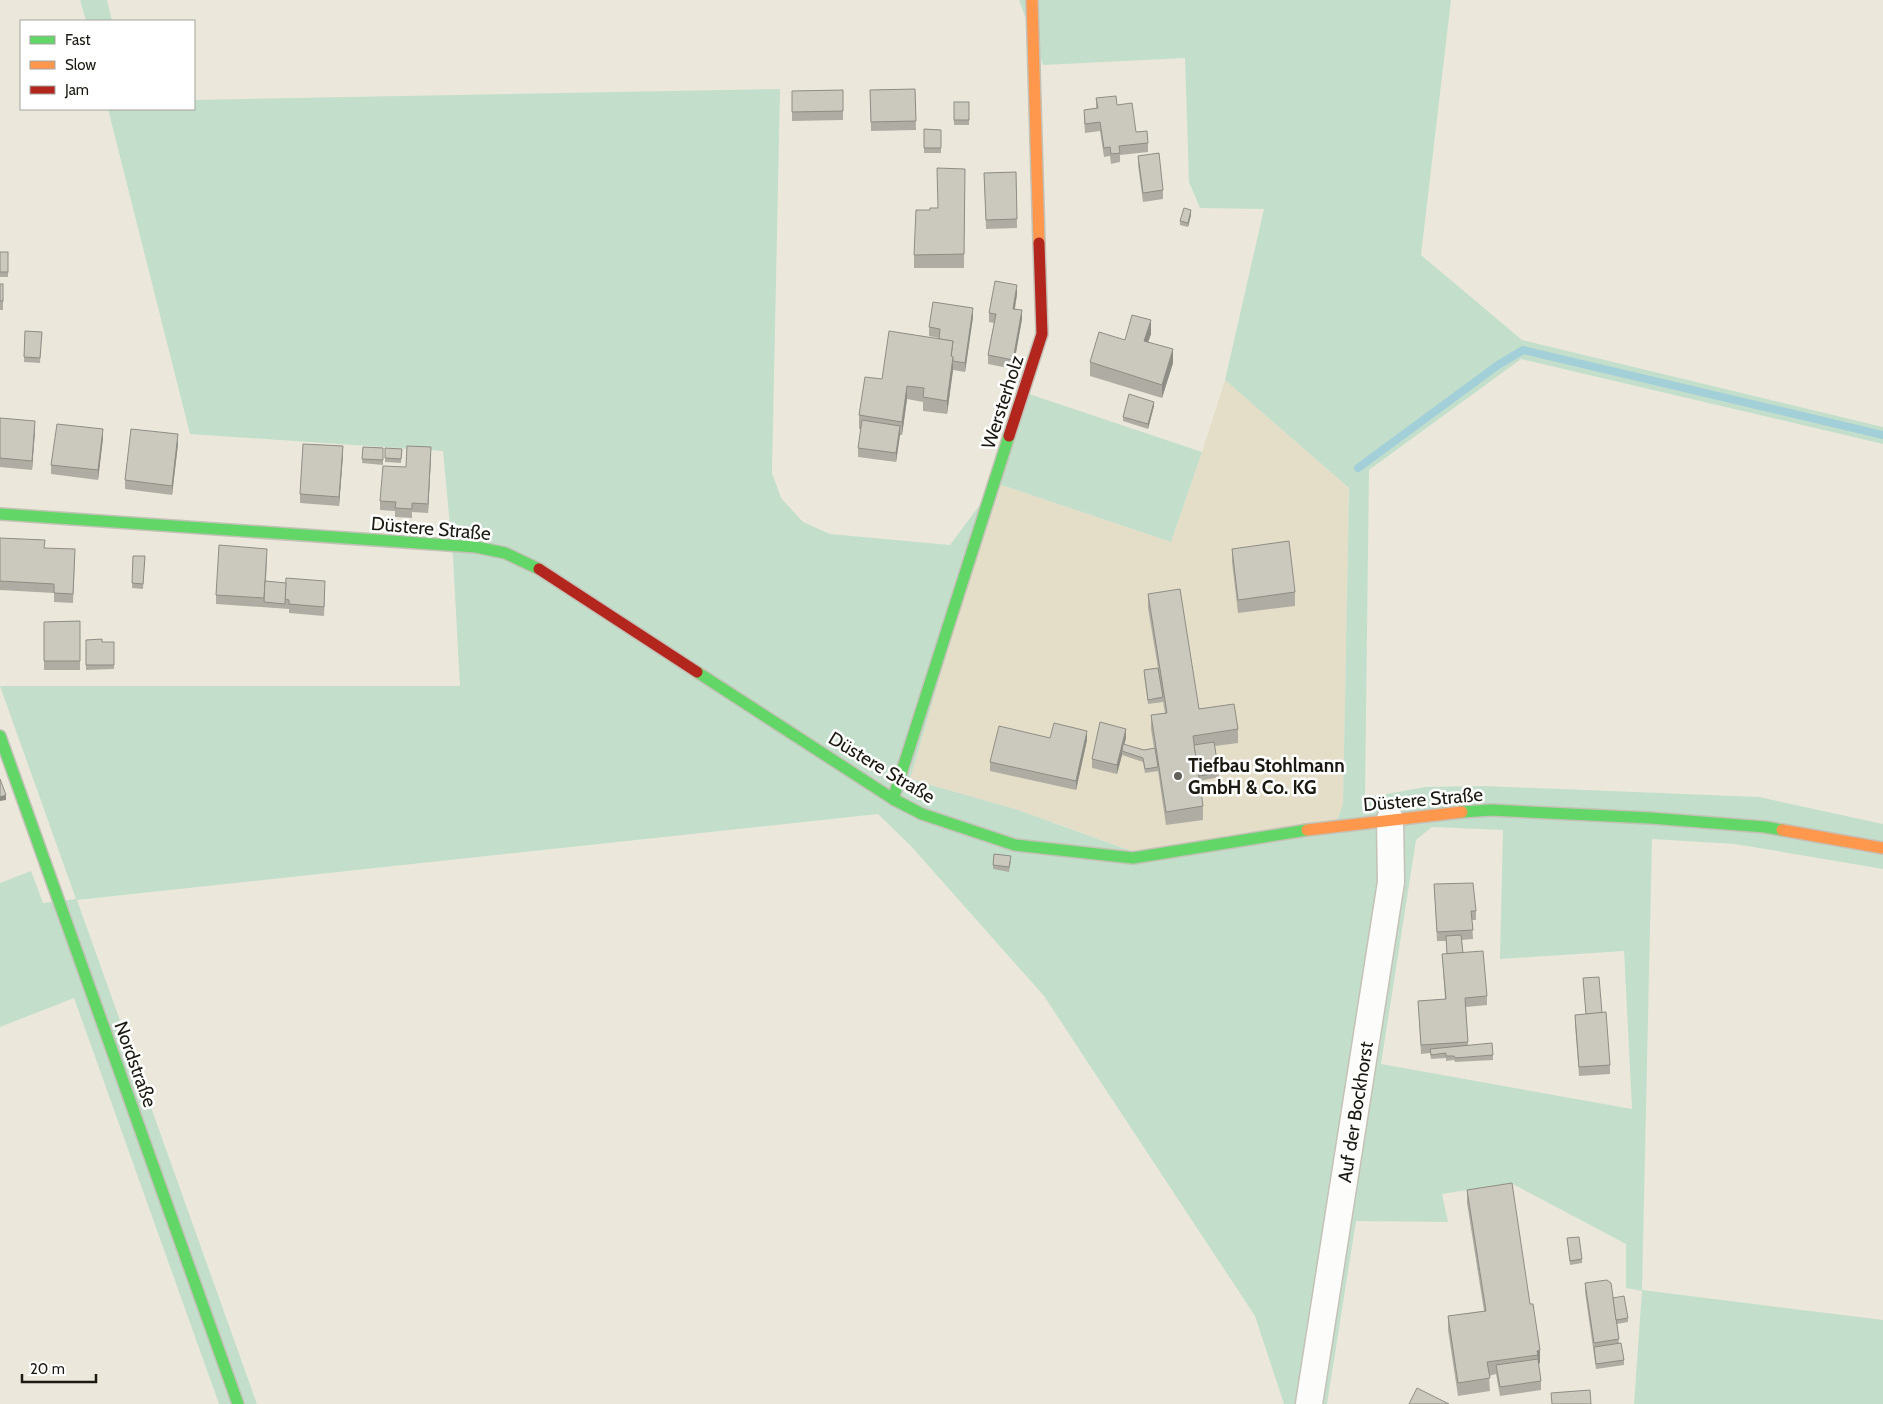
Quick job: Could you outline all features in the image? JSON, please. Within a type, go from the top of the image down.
[{"type":"street","name":"Wersterholz","points":[[893,798],[1042,334],[1032,0]]},
{"type":"street","name":"Düstere Straße","points":[[0,514],[476,548],[505,553],[530,564],[893,798],[922,814],[1015,845],[1133,858],[1335,826],[1470,810],[1491,810],[1650,818],[1765,827],[1883,848]]},
{"type":"street","name":"Nordstraße","points":[[0,736],[238,1404]]},
{"type":"street","name":"Auf der Bockhorst","points":[[1309,1404],[1391,882],[1390,819]]},
{"type":"shaded area","points":[[1225,380],[1349,488],[1343,804],[1337,821],[1134,852],[1058,824],[909,778],[996,483],[1171,542]]},
{"type":"green space","points":[[80,0],[107,0],[112,20],[86,20]]},
{"type":"green space","points":[[1019,0],[1451,0],[1421,255],[1522,340],[1883,427],[1883,444],[1521,359],[1369,470],[1365,798],[1425,787],[1485,786],[1759,797],[1883,824],[1883,869],[1735,844],[1652,839],[1642,1290],[1883,1320],[1883,1404],[1634,1404],[1642,1291],[1626,1288],[1626,1244],[1511,1183],[1442,1194],[1448,1222],[1356,1221],[1327,1404],[1284,1404],[1255,1316],[1044,996],[910,845],[878,814],[77,900],[257,1404],[219,1404],[74,998],[0,1027],[0,883],[31,871],[43,903],[76,899],[0,686],[460,686],[453,558],[443,451],[190,434],[108,110],[195,110],[195,100],[780,89],[772,473],[781,498],[803,522],[830,534],[950,545],[996,483],[910,779],[1018,810],[1134,852],[1337,821],[1343,804],[1349,488],[1225,380],[1264,209],[1200,208],[1189,182],[1185,58],[1043,65]],"holes":[[[1432,827],[1503,830],[1500,959],[1624,951],[1632,1109],[1381,1064],[1416,840]]]},
{"type":"green space","points":[[1029,394],[1202,452],[1171,542],[996,483]]},
{"type":"building","points":[[915,89],[916,121],[871,122],[870,90]]},
{"type":"building","points":[[843,90],[843,111],[792,112],[792,91]]},
{"type":"building","points":[[1116,96],[1117,105],[1132,103],[1136,132],[1147,131],[1148,143],[1119,146],[1120,153],[1111,154],[1110,147],[1104,148],[1100,122],[1085,124],[1084,110],[1098,108],[1096,98]]},
{"type":"building","points":[[954,102],[969,102],[969,120],[954,120]]},
{"type":"building","points":[[924,129],[941,130],[941,148],[924,148]]},
{"type":"building","points":[[1159,153],[1163,190],[1143,193],[1138,156]]},
{"type":"building","points":[[937,168],[965,169],[964,254],[914,255],[916,210],[938,208]]},
{"type":"building","points":[[1016,172],[1017,219],[986,220],[984,173]]},
{"type":"building","points":[[1184,208],[1191,210],[1188,223],[1180,221]]},
{"type":"building","points":[[0,252],[8,252],[8,272],[0,272]]},
{"type":"building","points":[[995,281],[1017,285],[1013,309],[1022,310],[1013,360],[988,355],[996,314],[989,313]]},
{"type":"building","points":[[0,284],[3,284],[3,301],[0,301]]},
{"type":"building","points":[[933,302],[973,308],[965,363],[953,361],[953,357],[951,357],[953,341],[939,339],[940,329],[929,327]]},
{"type":"building","points":[[1132,315],[1151,320],[1144,341],[1173,349],[1162,385],[1090,362],[1099,332],[1125,340]]},
{"type":"building","points":[[25,331],[42,332],[40,358],[24,357]]},
{"type":"building","points":[[889,331],[953,341],[951,356],[953,357],[947,401],[923,397],[924,388],[907,386],[902,422],[859,415],[865,377],[882,379]]},
{"type":"building","points":[[1129,394],[1154,402],[1148,424],[1123,417]]},
{"type":"building","points":[[0,418],[35,421],[32,461],[0,458]]},
{"type":"building","points":[[862,420],[900,426],[896,453],[858,448]]},
{"type":"building","points":[[57,424],[103,429],[98,470],[51,465]]},
{"type":"building","points":[[131,429],[178,434],[172,486],[125,480]]},
{"type":"building","points":[[303,444],[343,446],[339,497],[300,494]]},
{"type":"building","points":[[407,446],[431,447],[428,504],[412,503],[412,509],[395,508],[396,502],[380,501],[383,466],[406,467]]},
{"type":"building","points":[[363,447],[383,448],[383,460],[362,459]]},
{"type":"building","points":[[385,448],[402,449],[401,459],[385,458]]},
{"type":"building","points":[[0,538],[45,540],[44,548],[75,549],[73,594],[54,593],[54,584],[0,581]]},
{"type":"building","points":[[1289,541],[1295,592],[1238,600],[1232,549]]},
{"type":"building","points":[[219,545],[267,549],[264,598],[216,595]]},
{"type":"building","points":[[133,556],[145,556],[143,584],[132,583]]},
{"type":"building","points":[[286,578],[325,581],[324,607],[289,604],[289,600],[285,599]]},
{"type":"building","points":[[265,581],[286,583],[285,604],[264,602]]},
{"type":"building","points":[[1180,589],[1199,709],[1234,704],[1238,729],[1193,736],[1203,806],[1166,812],[1151,715],[1167,713],[1148,594]]},
{"type":"building","points":[[80,621],[80,661],[44,661],[44,622]]},
{"type":"building","points":[[102,639],[102,642],[114,642],[114,665],[86,665],[86,640]]},
{"type":"building","points":[[1158,668],[1163,697],[1148,700],[1144,670]]},
{"type":"building","points":[[1100,722],[1126,729],[1117,765],[1092,759]]},
{"type":"building","points":[[1054,723],[1087,731],[1076,781],[990,762],[999,726],[1050,738]]},
{"type":"building","points":[[1214,742],[1219,773],[1199,776],[1194,745]]},
{"type":"building","points":[[1123,744],[1144,750],[1155,748],[1158,767],[1145,769],[1143,758],[1122,751]]},
{"type":"building","points":[[0,779],[6,795],[0,797]]},
{"type":"building","points":[[994,854],[1011,856],[1009,867],[993,865]]},
{"type":"building","points":[[1473,883],[1476,911],[1471,911],[1473,930],[1437,932],[1434,884]]},
{"type":"building","points":[[1461,935],[1463,953],[1447,954],[1446,936]]},
{"type":"building","points":[[1483,951],[1487,996],[1465,998],[1468,1042],[1421,1045],[1418,1001],[1446,999],[1442,954]]},
{"type":"building","points":[[1599,977],[1602,1013],[1586,1014],[1583,978]]},
{"type":"building","points":[[1606,1012],[1610,1065],[1579,1067],[1575,1015]]},
{"type":"building","points":[[1492,1043],[1493,1055],[1455,1058],[1454,1056],[1446,1056],[1446,1053],[1431,1055],[1430,1049]]},
{"type":"building","points":[[1512,1183],[1530,1304],[1533,1304],[1540,1350],[1537,1351],[1538,1355],[1487,1362],[1490,1378],[1458,1383],[1448,1316],[1486,1311],[1467,1190]]},
{"type":"building","points":[[1579,1237],[1582,1259],[1570,1261],[1567,1238]]},
{"type":"building","points":[[1607,1280],[1611,1283],[1619,1339],[1594,1343],[1585,1283]]},
{"type":"building","points":[[1624,1296],[1628,1318],[1616,1320],[1613,1298]]},
{"type":"building","points":[[1621,1343],[1624,1360],[1596,1364],[1594,1347]]},
{"type":"building","points":[[1538,1359],[1541,1381],[1500,1387],[1496,1365]]},
{"type":"building","points":[[1417,1388],[1449,1404],[1409,1404]]},
{"type":"building","points":[[1590,1390],[1591,1404],[1552,1404],[1551,1393]]},
{"type":"waterway","points":[[1358,468],[1498,365],[1523,350],[1883,435]]},
{"type":"traffic: fast","points":[[893,799],[1009,436]]},
{"type":"traffic: fast","points":[[0,514],[476,547],[505,553],[539,569]]},
{"type":"traffic: fast","points":[[697,672],[893,799],[922,814],[1015,845],[1133,858],[1307,830]]},
{"type":"traffic: fast","points":[[0,736],[238,1404]]},
{"type":"traffic: fast","points":[[1462,812],[1491,810],[1650,818],[1782,830]]},
{"type":"traffic: slow","points":[[1032,0],[1039,243]]},
{"type":"traffic: slow","points":[[1307,830],[1462,812]]},
{"type":"traffic: slow","points":[[1782,830],[1883,848]]},
{"type":"traffic: jam","points":[[1009,436],[1042,334],[1039,243]]},
{"type":"traffic: jam","points":[[539,569],[697,672]]},
{"type":"place","name":"Tiefbau Stohlmann GmbH & Co. KG","points":[[1178,776]]}]
